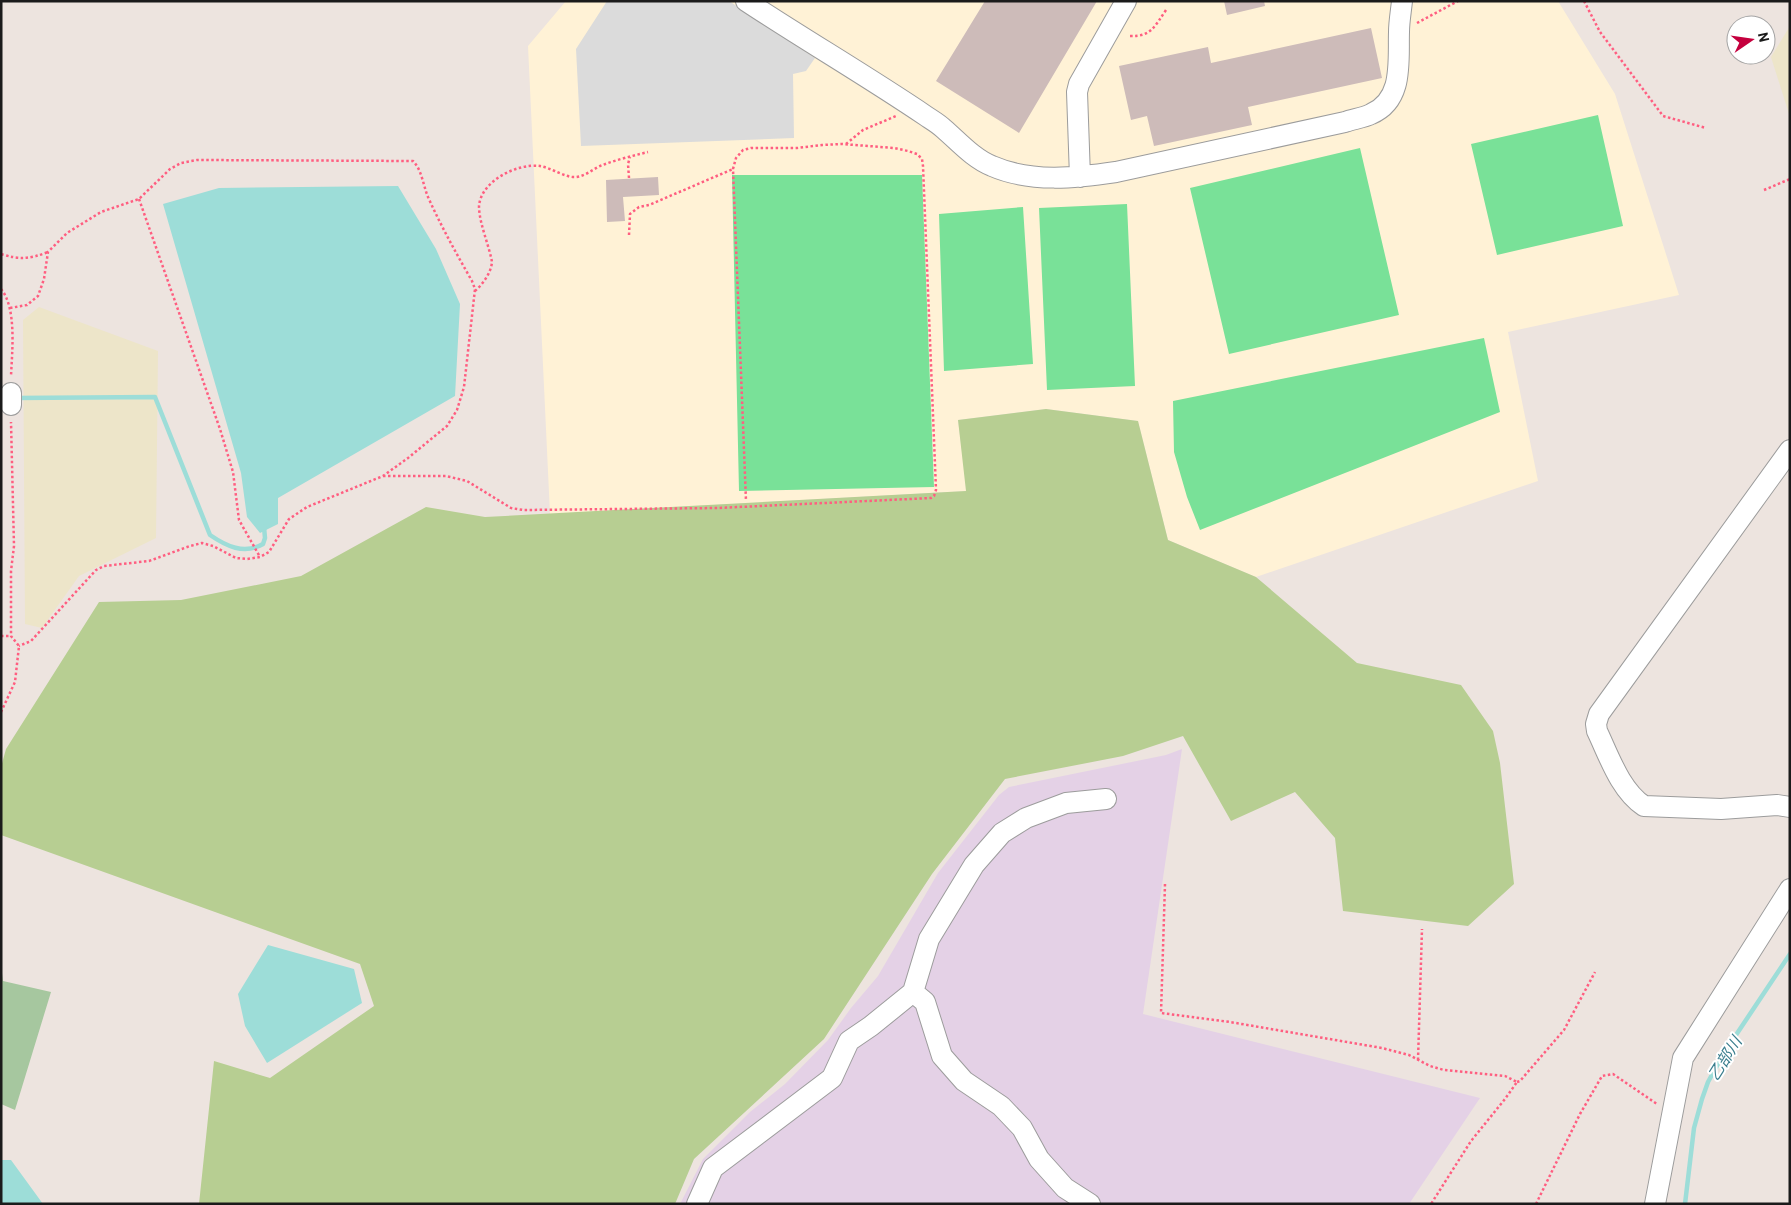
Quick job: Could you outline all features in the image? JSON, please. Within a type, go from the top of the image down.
[{"type":"street","points":[[746,1],[943,127],[970,151],[991,166],[1018,174],[1052,178],[1080,177],[1116,172],[1345,122],[1372,114],[1386,103],[1394,92],[1398,75],[1402,1]]},
{"type":"street","points":[[1080,177],[1077,92],[1079,84],[1126,1]]},
{"type":"street","points":[[1790,450],[1599,714],[1596,724],[1597,731],[1624,785],[1635,800],[1644,806],[1721,809],[1777,805],[1790,807]]},
{"type":"street","points":[[697,1204],[713,1168],[832,1078],[849,1041],[913,992],[929,938],[974,865],[1002,833],[1026,818],[1066,803],[1106,799]]},
{"type":"street","points":[[1655,1204],[1683,1058],[1790,889]]},
{"type":"street","points":[[913,992],[925,1002],[942,1056],[964,1081],[1001,1106],[1022,1128],[1039,1158],[1065,1188],[1090,1204]]},
{"type":"path","points":[[1399,29],[1415,25],[1458,1]]},
{"type":"path","points":[[1584,1],[1600,32],[1663,116],[1706,128]]},
{"type":"path","points":[[1130,36],[1144,35],[1152,31],[1166,10]]},
{"type":"path","points":[[846,144],[864,130],[900,115],[911,106]]},
{"type":"path","points":[[383,476],[446,476],[467,481],[511,508],[523,510],[718,508],[932,498],[936,490],[922,159],[917,154],[894,148],[846,144],[797,148],[751,148],[743,150],[736,158],[733,169],[746,501]]},
{"type":"path","points":[[474,292],[487,277],[491,268],[490,250],[479,207],[481,199],[504,173],[529,165],[541,166],[575,178],[584,176],[601,166],[648,152]]},
{"type":"path","points":[[629,178],[628,164],[630,157]]},
{"type":"path","points":[[1,254],[18,259],[35,257],[48,252],[67,233],[101,212],[139,199],[170,169],[181,163],[197,160],[413,161],[417,165],[426,193],[444,232],[472,281],[474,292],[464,387],[456,410],[447,426],[383,476],[307,507],[289,519],[269,552],[260,557],[236,558],[213,546],[202,543],[149,561],[104,566],[96,570],[31,641],[19,646]]},
{"type":"path","points":[[629,235],[630,214],[639,207],[649,205],[733,169]]},
{"type":"path","points":[[1764,190],[1790,179]]},
{"type":"path","points":[[139,199],[220,429],[233,472],[239,520],[260,557]]},
{"type":"path","points":[[10,308],[27,305],[38,296],[44,279],[48,252]]},
{"type":"path","points":[[1,289],[7,297],[10,308],[14,546],[10,571],[11,636],[19,646],[15,682],[1,712]]},
{"type":"path","points":[[1,636],[11,636]]},
{"type":"path","points":[[1165,884],[1161,1013],[1230,1022],[1382,1048],[1408,1055],[1430,1066],[1444,1070],[1505,1076],[1517,1082]]},
{"type":"path","points":[[1418,1060],[1422,929]]},
{"type":"path","points":[[1431,1204],[1471,1141],[1517,1082],[1520,1081],[1564,1030],[1595,972]]},
{"type":"path","points":[[1536,1204],[1580,1114],[1602,1076],[1613,1074],[1657,1104],[1673,1107]]},
{"type":"shaded area","points":[[566,1],[1558,1],[1615,94],[1679,295],[1508,332],[1538,481],[1256,577],[1168,540],[1138,421],[1046,409],[958,420],[967,491],[550,514],[528,46]]},
{"type":"shaded area","points":[[607,1],[729,1],[815,58],[806,71],[793,74],[794,138],[581,146],[576,49]]},
{"type":"shaded area","points":[[1790,26],[1790,117],[1774,65],[1776,65],[1776,49]]},
{"type":"shaded area","points":[[39,307],[158,351],[156,538],[79,576],[42,628],[25,624],[23,320]]},
{"type":"shaded area","points":[[1182,749],[1143,1014],[1480,1098],[1409,1204],[680,1204],[703,1159],[750,1112],[785,1084],[828,1040],[851,1008],[878,976],[938,873],[999,795],[1009,787],[1166,755]]},
{"type":"green space","points":[[1598,115],[1623,226],[1497,255],[1471,144]]},
{"type":"green space","points":[[1360,148],[1399,315],[1229,354],[1190,188]]},
{"type":"green space","points":[[732,175],[922,175],[934,487],[739,491]]},
{"type":"green space","points":[[1127,204],[1135,386],[1047,390],[1039,208]]},
{"type":"green space","points":[[1023,207],[1033,364],[944,371],[939,214]]},
{"type":"green space","points":[[1484,338],[1500,412],[1200,530],[1187,497],[1174,452],[1173,401]]},
{"type":"green space","points":[[1046,409],[1138,421],[1168,540],[1256,577],[1357,663],[1461,685],[1493,731],[1500,763],[1514,884],[1468,926],[1343,911],[1335,838],[1295,792],[1231,821],[1183,736],[1123,756],[1005,779],[932,874],[824,1039],[694,1159],[675,1204],[199,1204],[214,1061],[270,1078],[374,1006],[360,964],[1,835],[1,767],[6,749],[99,602],[181,600],[301,576],[426,507],[485,517],[966,491],[958,420]]},
{"type":"green space","points":[[1,965],[3,981],[51,992],[15,1110],[1,1104]]},
{"type":"water","points":[[398,186],[436,249],[460,304],[455,396],[278,498],[278,524],[260,533],[247,517],[241,473],[163,204],[219,188]]},
{"type":"water","points":[[268,945],[354,969],[362,1003],[267,1063],[245,1026],[238,994]]},
{"type":"water","points":[[1,1160],[11,1160],[43,1204],[1,1204]]},
{"type":"building","points":[[985,1],[1097,1],[1019,133],[936,81]]},
{"type":"building","points":[[1224,1],[1264,1],[1265,6],[1227,15]]},
{"type":"building","points":[[1371,28],[1382,78],[1248,107],[1252,125],[1154,146],[1147,116],[1131,120],[1119,66],[1208,47],[1211,63]]},
{"type":"building","points":[[658,177],[659,195],[623,197],[625,221],[607,222],[606,180]]},
{"type":"waterway","points":[[15,398],[155,397],[210,535],[229,546],[249,549],[263,544],[265,538],[264,527]]},
{"type":"waterway","name":"乙部川","points":[[1685,1204],[1694,1128],[1708,1082],[1724,1053],[1790,954]]}]
